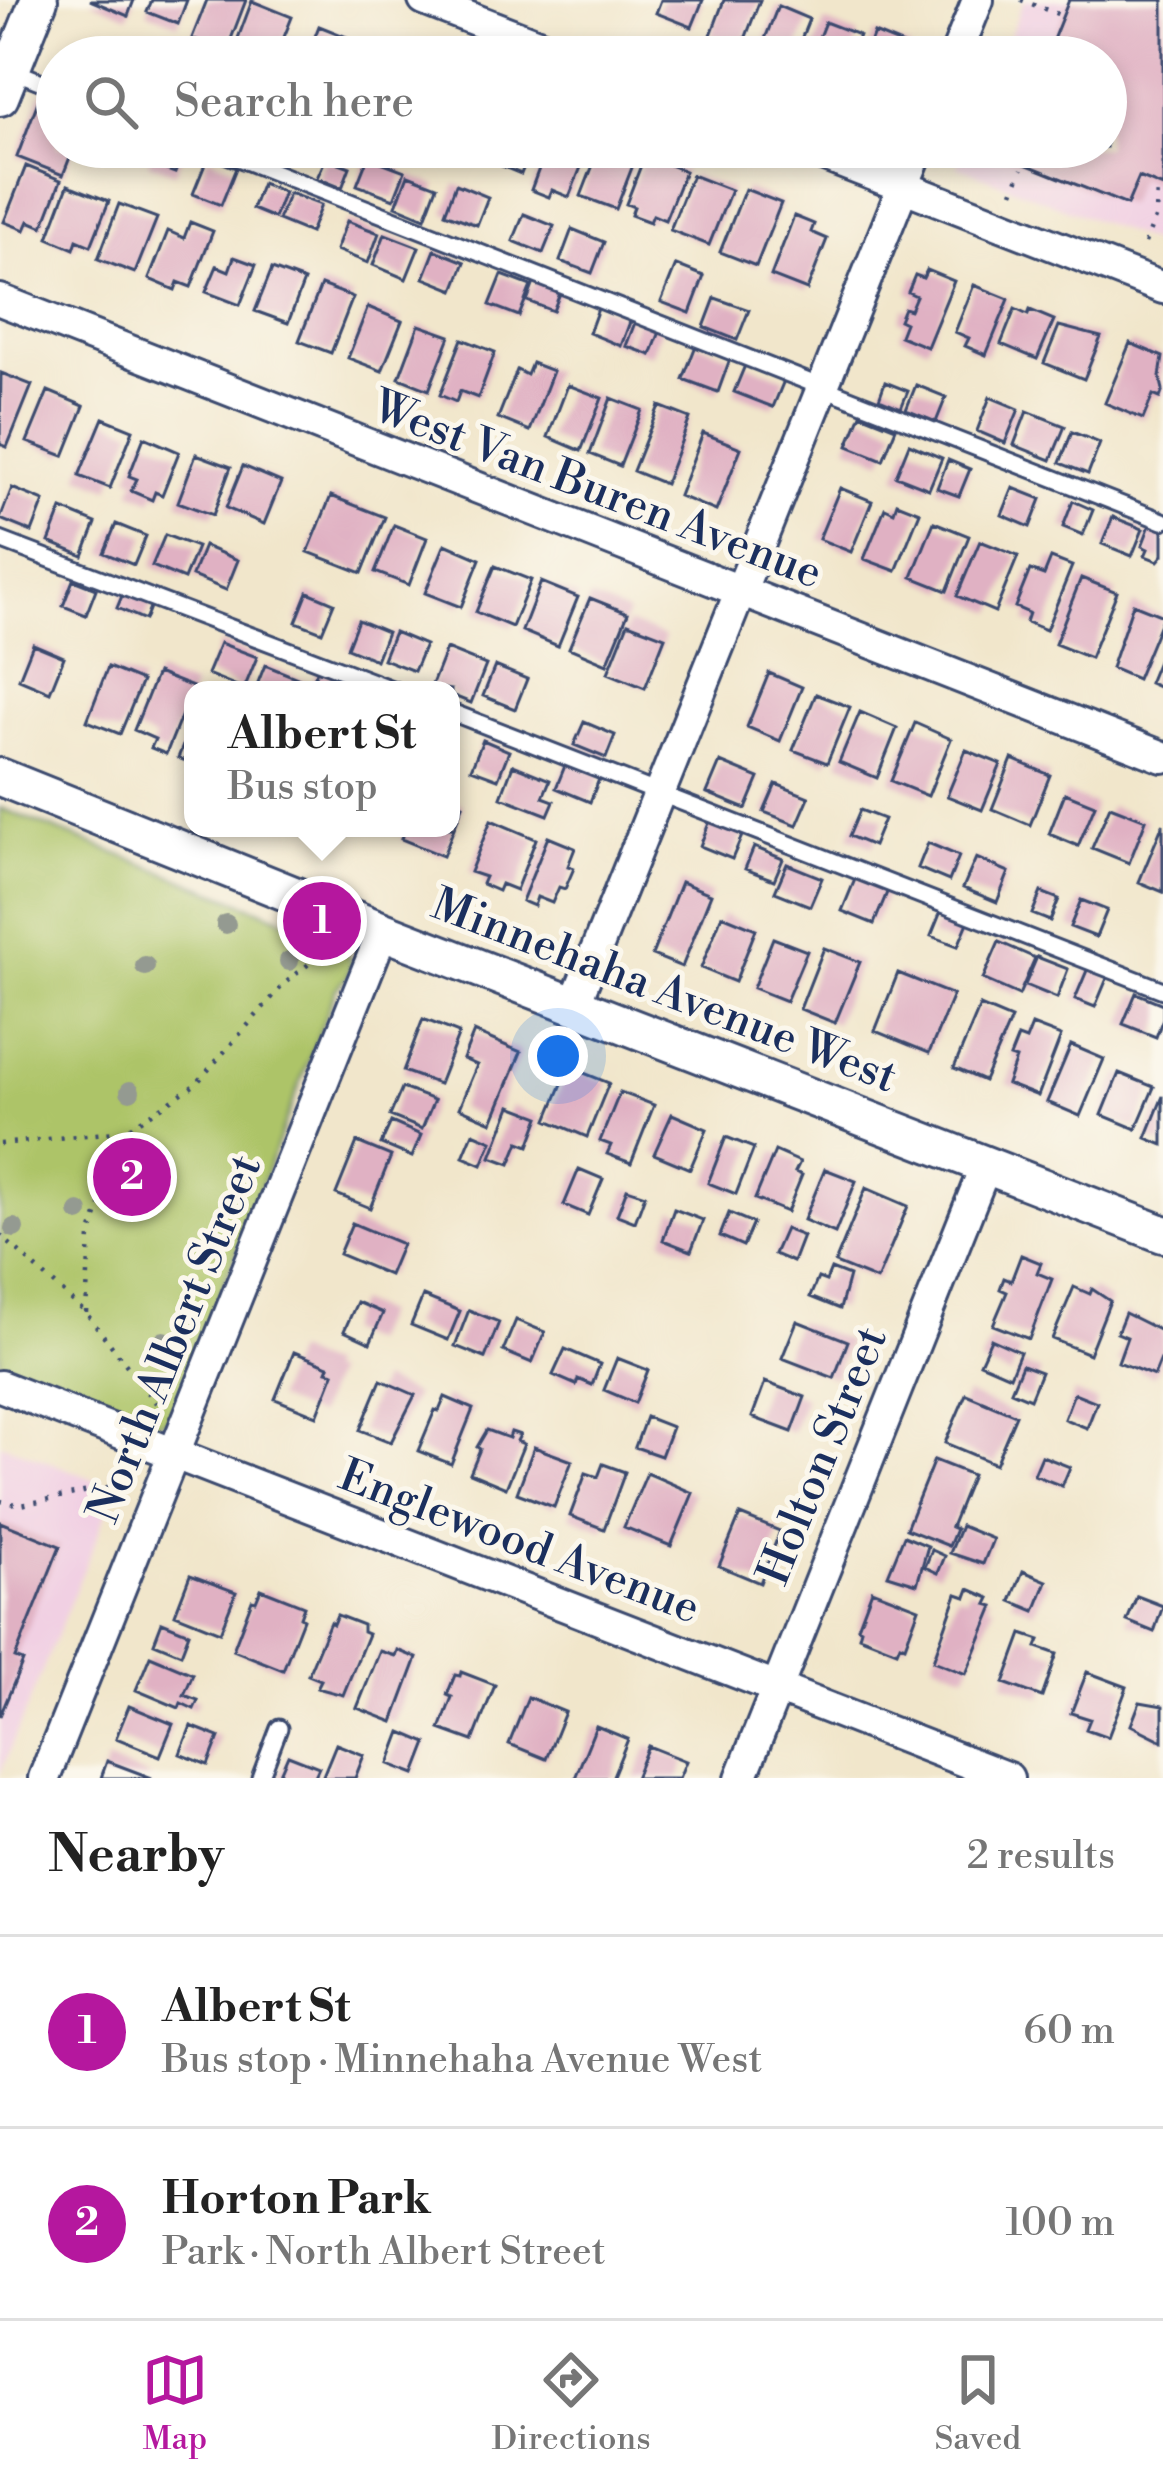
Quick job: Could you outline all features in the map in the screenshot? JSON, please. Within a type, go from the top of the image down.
[{"type":"street","points":[[4,77],[39,0]]},
{"type":"street","points":[[424,0],[517,36]]},
{"type":"street","points":[[963,36],[978,0]]},
{"type":"street","points":[[856,168],[1163,288]]},
{"type":"street","points":[[575,1004],[911,168]]},
{"type":"street","name":"West Van Buren Avenue","points":[[0,300],[1163,757]]},
{"type":"street","name":"Minnehaha Avenue West","points":[[0,777],[1163,1234]]},
{"type":"street","name":"North Albert Street","points":[[44,1778],[383,931]]},
{"type":"street","name":"Holton Street","points":[[741,1778],[986,1165]]},
{"type":"street","name":"Englewood Avenue","points":[[0,1386],[1008,1778]]},
{"type":"lane","points":[[4,77],[36,84]]},
{"type":"lane","points":[[264,168],[1163,521]]},
{"type":"lane","points":[[0,540],[370,681]]},
{"type":"lane","points":[[460,715],[1163,990]]},
{"type":"lane","points":[[260,1778],[278,1728]]},
{"type":"path","points":[[1021,0],[1063,16]]},
{"type":"path","points":[[1013,192],[1022,169]]},
{"type":"path","points":[[1145,243],[1156,216],[1157,184]]},
{"type":"path","points":[[0,1144],[125,1131],[196,1084],[284,982],[314,959],[335,955]]},
{"type":"path","points":[[86,1313],[90,1236],[125,1131]]},
{"type":"path","points":[[0,1235],[86,1313],[156,1403]]},
{"type":"path","points":[[0,1501],[21,1505],[122,1484],[133,1458]]},
{"type":"shaded area","points":[[1024,0],[1163,0],[1163,247],[962,168],[1127,168],[1127,36],[1009,36]]},
{"type":"shaded area","points":[[0,1443],[117,1488],[0,1774]]},
{"type":"green space","points":[[0,808],[337,940],[351,961],[348,976],[336,989],[175,1413],[162,1422],[145,1423],[0,1364]]},
{"type":"building","points":[[90,0],[134,0],[128,16]]},
{"type":"building","points":[[152,0],[187,0],[178,24],[147,12]]},
{"type":"building","points":[[207,0],[246,0],[232,36],[193,36]]},
{"type":"building","points":[[661,0],[703,0],[692,27],[656,13]]},
{"type":"building","points":[[724,0],[760,0],[746,36],[711,35]]},
{"type":"building","points":[[1069,0],[1163,0],[1163,187],[1139,177],[1127,205],[1035,168],[1127,168],[1127,36],[1054,36]]},
{"type":"building","points":[[252,1],[292,17],[284,36],[239,36]]},
{"type":"building","points":[[778,6],[809,19],[802,36],[766,36]]},
{"type":"building","points":[[825,22],[859,35],[859,36],[819,36]]},
{"type":"building","points":[[319,26],[344,36],[315,36]]},
{"type":"building","points":[[36,107],[36,164],[17,157]]},
{"type":"building","points":[[26,166],[61,180],[43,227],[29,221],[25,230],[4,222]]},
{"type":"building","points":[[204,168],[236,168],[221,205],[193,194]]},
{"type":"building","points":[[322,168],[350,168],[342,188],[317,178]]},
{"type":"building","points":[[364,168],[405,171],[394,199],[357,185]]},
{"type":"building","points":[[539,168],[581,168],[569,197],[552,190],[549,197],[531,190]]},
{"type":"building","points":[[592,168],[632,168],[616,209],[581,196]]},
{"type":"building","points":[[640,168],[685,171],[665,220],[653,215],[650,222],[631,215],[634,207],[626,204]]},
{"type":"building","points":[[408,175],[437,186],[425,218],[396,206]]},
{"type":"building","points":[[692,175],[731,190],[709,245],[670,230]]},
{"type":"building","points":[[262,183],[284,192],[274,218],[252,209]]},
{"type":"building","points":[[456,184],[488,197],[477,225],[445,213]]},
{"type":"building","points":[[68,185],[109,201],[91,246],[77,240],[74,249],[48,238]]},
{"type":"building","points":[[745,189],[781,203],[756,266],[720,252]]},
{"type":"building","points":[[289,193],[321,205],[310,233],[278,220]]},
{"type":"building","points":[[119,204],[157,218],[135,273],[98,259]]},
{"type":"building","points":[[524,214],[554,226],[543,253],[513,241]]},
{"type":"building","points":[[794,216],[814,224],[811,232],[827,239],[807,290],[771,276]]},
{"type":"building","points":[[347,221],[379,233],[368,263],[336,250]]},
{"type":"building","points":[[190,222],[213,231],[191,287],[178,282],[175,290],[149,279],[168,231],[184,238]]},
{"type":"building","points":[[572,229],[604,242],[592,273],[560,261]]},
{"type":"building","points":[[385,234],[419,247],[406,279],[373,265]]},
{"type":"building","points":[[435,250],[465,262],[454,290],[424,278]]},
{"type":"building","points":[[234,257],[256,265],[240,305],[206,292],[217,266],[229,271]]},
{"type":"building","points":[[676,265],[704,276],[690,313],[661,302]]},
{"type":"building","points":[[272,269],[304,281],[288,323],[255,311]]},
{"type":"building","points":[[927,270],[954,281],[927,347],[900,336],[905,323],[899,320],[916,296],[908,292],[915,275],[923,278]]},
{"type":"building","points":[[502,275],[531,286],[519,316],[490,305]]},
{"type":"building","points":[[536,278],[562,288],[553,311],[527,301]]},
{"type":"building","points":[[321,285],[353,297],[331,353],[299,341]]},
{"type":"building","points":[[974,285],[1009,299],[986,355],[965,346],[969,338],[955,332]]},
{"type":"building","points":[[715,298],[749,310],[737,340],[704,327]]},
{"type":"building","points":[[599,306],[631,319],[621,346],[589,333]]},
{"type":"building","points":[[368,307],[402,321],[382,371],[348,358]]},
{"type":"building","points":[[1015,309],[1054,320],[1037,359],[1001,344]]},
{"type":"building","points":[[636,320],[661,329],[651,355],[626,346]]},
{"type":"building","points":[[419,325],[450,336],[429,390],[399,378]]},
{"type":"building","points":[[1059,326],[1101,337],[1084,379],[1044,363]]},
{"type":"building","points":[[462,339],[495,352],[478,398],[460,391],[456,402],[440,395]]},
{"type":"building","points":[[697,343],[731,356],[718,392],[683,379]]},
{"type":"building","points":[[1130,343],[1163,357],[1163,390],[1160,398],[1153,395],[1143,419],[1105,403]]},
{"type":"building","points":[[532,363],[553,371],[530,431],[498,418],[517,370],[527,375]]},
{"type":"building","points":[[746,363],[785,378],[773,407],[734,392]]},
{"type":"building","points":[[1,373],[32,385],[7,447],[0,444]]},
{"type":"building","points":[[885,382],[908,391],[901,408],[879,399]]},
{"type":"building","points":[[568,385],[602,398],[581,451],[548,437]]},
{"type":"building","points":[[916,385],[946,397],[936,422],[906,410]]},
{"type":"building","points":[[48,391],[84,406],[64,456],[27,442]]},
{"type":"building","points":[[990,397],[1019,409],[1005,443],[977,431]]},
{"type":"building","points":[[611,398],[642,410],[620,466],[590,454]]},
{"type":"building","points":[[659,406],[690,418],[665,484],[633,471]]},
{"type":"building","points":[[1027,411],[1065,426],[1051,460],[1014,445]]},
{"type":"building","points":[[861,414],[896,428],[883,460],[848,446]]},
{"type":"building","points":[[103,418],[133,430],[110,488],[79,476]]},
{"type":"building","points":[[1072,432],[1100,443],[1088,474],[1060,463]]},
{"type":"building","points":[[703,433],[741,448],[716,511],[679,496]]},
{"type":"building","points":[[144,437],[179,452],[162,495],[155,492],[152,500],[131,491],[137,479],[129,476]]},
{"type":"building","points":[[909,444],[942,458],[929,489],[896,476]]},
{"type":"building","points":[[196,454],[231,467],[213,515],[178,502]]},
{"type":"building","points":[[948,460],[970,469],[959,496],[937,488]]},
{"type":"building","points":[[243,466],[281,482],[264,524],[226,508]]},
{"type":"building","points":[[12,488],[44,501],[32,532],[0,519]]},
{"type":"building","points":[[840,488],[872,501],[851,552],[819,539]]},
{"type":"building","points":[[1013,488],[1041,499],[1030,527],[1002,515]]},
{"type":"building","points":[[331,496],[385,517],[362,573],[308,552]]},
{"type":"building","points":[[1073,501],[1093,510],[1083,535],[1063,527]]},
{"type":"building","points":[[897,503],[920,512],[896,571],[864,559],[885,508],[894,512]]},
{"type":"building","points":[[62,509],[96,523],[83,556],[49,542]]},
{"type":"building","points":[[1113,517],[1143,529],[1132,556],[1102,544]]},
{"type":"building","points":[[934,522],[969,536],[947,591],[912,577]]},
{"type":"building","points":[[116,524],[146,536],[134,565],[104,553]]},
{"type":"building","points":[[394,525],[427,538],[409,585],[375,572]]},
{"type":"building","points":[[1150,525],[1163,530],[1163,555],[1158,561],[1145,556],[1148,549],[1142,546]]},
{"type":"building","points":[[165,535],[197,547],[184,579],[152,566]]},
{"type":"building","points":[[980,541],[1018,556],[995,612],[957,596]]},
{"type":"building","points":[[445,544],[480,559],[461,607],[425,593]]},
{"type":"building","points":[[204,546],[238,560],[226,590],[192,576]]},
{"type":"building","points":[[1051,558],[1072,566],[1046,630],[1026,622],[1029,613],[1015,607],[1030,570],[1044,575]]},
{"type":"building","points":[[495,566],[531,580],[512,627],[476,612]]},
{"type":"building","points":[[1081,578],[1117,592],[1090,658],[1055,644]]},
{"type":"building","points":[[73,580],[96,589],[86,615],[63,606]]},
{"type":"building","points":[[541,582],[578,597],[558,646],[522,631]]},
{"type":"building","points":[[124,591],[152,602],[145,620],[117,608]]},
{"type":"building","points":[[308,592],[334,603],[322,632],[296,622]]},
{"type":"building","points":[[590,598],[628,613],[607,664],[569,648]]},
{"type":"building","points":[[1133,604],[1163,616],[1137,679],[1111,668]]},
{"type":"building","points":[[358,620],[387,632],[376,660],[347,648]]},
{"type":"building","points":[[628,623],[665,637],[645,688],[608,673]]},
{"type":"building","points":[[394,632],[425,645],[414,671],[383,659]]},
{"type":"building","points":[[220,643],[257,657],[247,681],[224,681],[207,674]]},
{"type":"building","points":[[33,644],[64,657],[50,692],[19,679]]},
{"type":"building","points":[[446,649],[486,665],[471,703],[460,699],[460,681],[433,681]]},
{"type":"building","points":[[1163,649],[1163,689],[1149,683]]},
{"type":"building","points":[[265,665],[305,681],[259,681]]},
{"type":"building","points":[[495,666],[527,679],[515,709],[483,696]]},
{"type":"building","points":[[108,667],[142,681],[120,734],[87,721]]},
{"type":"building","points":[[318,669],[345,680],[345,681],[313,681]]},
{"type":"building","points":[[157,673],[184,684],[184,709],[166,754],[151,748],[155,739],[134,730]]},
{"type":"building","points":[[769,673],[802,687],[780,741],[747,727]]},
{"type":"building","points":[[816,694],[850,707],[827,763],[793,750]]},
{"type":"building","points":[[860,712],[897,728],[877,778],[839,762]]},
{"type":"building","points":[[584,722],[615,735],[606,758],[574,745]]},
{"type":"building","points":[[915,723],[951,739],[928,796],[891,781]]},
{"type":"building","points":[[483,740],[509,751],[498,779],[471,769]]},
{"type":"building","points":[[966,750],[1001,764],[982,810],[947,796]]},
{"type":"building","points":[[1012,759],[1050,775],[1030,825],[992,809]]},
{"type":"building","points":[[567,761],[601,774],[590,802],[556,788]]},
{"type":"building","points":[[720,762],[759,778],[746,809],[707,793]]},
{"type":"building","points":[[513,765],[550,780],[543,797],[554,801],[548,815],[501,797]]},
{"type":"building","points":[[776,784],[809,797],[797,825],[764,812]]},
{"type":"building","points":[[1065,793],[1095,805],[1078,846],[1049,834]]},
{"type":"building","points":[[1110,806],[1146,820],[1129,863],[1092,848]]},
{"type":"building","points":[[860,810],[884,819],[873,846],[849,836]]},
{"type":"building","points":[[711,818],[744,831],[732,859],[700,846]]},
{"type":"building","points":[[491,820],[536,839],[516,890],[501,884],[498,891],[482,884],[485,877],[470,872]]},
{"type":"building","points":[[1163,824],[1163,892],[1139,882]]},
{"type":"building","points":[[402,837],[450,837],[443,856]]},
{"type":"building","points":[[548,837],[575,848],[568,866],[574,868],[552,903],[537,897],[534,906],[522,901]]},
{"type":"building","points":[[928,843],[959,856],[949,881],[918,868]]},
{"type":"building","points":[[754,847],[783,859],[774,880],[745,869]]},
{"type":"building","points":[[976,858],[1009,872],[997,902],[963,888]]},
{"type":"building","points":[[787,864],[822,878],[810,906],[775,892]]},
{"type":"building","points":[[856,877],[888,890],[874,924],[842,911]]},
{"type":"building","points":[[681,882],[711,894],[682,967],[652,955]]},
{"type":"building","points":[[1041,892],[1059,899],[1050,921],[1032,914]]},
{"type":"building","points":[[1081,900],[1107,910],[1096,937],[1070,927]]},
{"type":"building","points":[[942,909],[969,920],[958,946],[931,936]]},
{"type":"building","points":[[722,915],[756,929],[735,982],[701,968]]},
{"type":"building","points":[[773,938],[807,951],[786,1001],[753,988]]},
{"type":"building","points":[[999,942],[1035,958],[1019,995],[983,979]]},
{"type":"building","points":[[824,948],[860,962],[835,1023],[800,1009]]},
{"type":"building","points":[[1037,957],[1068,969],[1057,998],[1025,985]]},
{"type":"building","points":[[1088,968],[1108,976],[1095,1007],[1075,999]]},
{"type":"building","points":[[898,973],[953,995],[929,1053],[875,1031]]},
{"type":"building","points":[[1136,993],[1163,1004],[1156,1037],[1123,1024]]},
{"type":"building","points":[[980,1006],[1011,1019],[984,1081],[954,1068]]},
{"type":"building","points":[[423,1019],[459,1033],[439,1084],[403,1071]]},
{"type":"building","points":[[1032,1025],[1061,1036],[1038,1096],[1007,1084],[1018,1037],[1026,1040]]},
{"type":"building","points":[[474,1032],[521,1052],[492,1122],[459,1108],[477,1065],[463,1059]]},
{"type":"building","points":[[1071,1045],[1104,1059],[1080,1116],[1047,1102]]},
{"type":"building","points":[[569,1067],[609,1083],[587,1137],[547,1120]]},
{"type":"building","points":[[1119,1073],[1154,1087],[1136,1129],[1102,1115]]},
{"type":"building","points":[[402,1088],[434,1100],[422,1129],[390,1116]]},
{"type":"building","points":[[620,1092],[654,1105],[631,1163],[607,1154],[611,1145],[600,1141]]},
{"type":"building","points":[[1163,1096],[1163,1145],[1146,1138]]},
{"type":"building","points":[[511,1106],[540,1117],[529,1146],[519,1142],[510,1164],[491,1157]]},
{"type":"building","points":[[672,1114],[707,1129],[690,1169],[654,1154]]},
{"type":"building","points":[[391,1122],[421,1135],[412,1157],[381,1144]]},
{"type":"building","points":[[473,1133],[492,1141],[482,1165],[463,1157]]},
{"type":"building","points":[[726,1137],[754,1148],[736,1194],[708,1183]]},
{"type":"building","points":[[357,1142],[391,1156],[370,1208],[336,1194]]},
{"type":"building","points":[[775,1151],[800,1162],[795,1172],[802,1175],[787,1212],[755,1199]]},
{"type":"building","points":[[579,1169],[603,1179],[588,1215],[564,1205]]},
{"type":"building","points":[[825,1169],[856,1181],[835,1233],[804,1220]]},
{"type":"building","points":[[866,1188],[908,1206],[877,1280],[835,1263]]},
{"type":"building","points":[[627,1189],[645,1195],[635,1222],[617,1215]]},
{"type":"building","points":[[674,1209],[703,1220],[691,1251],[663,1240]]},
{"type":"building","points":[[729,1213],[753,1223],[743,1246],[720,1236]]},
{"type":"building","points":[[352,1223],[402,1244],[389,1275],[339,1254]]},
{"type":"building","points":[[785,1229],[803,1236],[793,1262],[774,1254]]},
{"type":"building","points":[[1021,1255],[1041,1263],[1037,1273],[1052,1279],[1029,1339],[993,1325],[1007,1292],[1000,1289],[1004,1278],[1011,1281]]},
{"type":"building","points":[[831,1269],[849,1276],[840,1309],[810,1297],[818,1278],[826,1281]]},
{"type":"building","points":[[1074,1287],[1090,1294],[1092,1289],[1110,1301],[1089,1354],[1052,1339]]},
{"type":"building","points":[[423,1296],[460,1311],[448,1340],[411,1325]]},
{"type":"building","points":[[357,1302],[383,1313],[370,1343],[344,1331]]},
{"type":"building","points":[[469,1310],[499,1322],[485,1358],[455,1346]]},
{"type":"building","points":[[1125,1313],[1163,1332],[1163,1354],[1154,1376],[1118,1362],[1127,1337],[1117,1333]]},
{"type":"building","points":[[516,1320],[545,1332],[532,1363],[503,1351]]},
{"type":"building","points":[[797,1321],[848,1341],[834,1378],[782,1358]]},
{"type":"building","points":[[991,1339],[1020,1352],[1010,1376],[980,1363]]},
{"type":"building","points":[[565,1349],[600,1364],[592,1385],[578,1379],[576,1385],[553,1375]]},
{"type":"building","points":[[294,1352],[329,1366],[327,1371],[334,1373],[317,1416],[275,1399]]},
{"type":"building","points":[[617,1358],[648,1370],[635,1403],[604,1390]]},
{"type":"building","points":[[1022,1365],[1041,1372],[1030,1399],[1011,1391]]},
{"type":"building","points":[[381,1380],[415,1395],[391,1442],[360,1430]]},
{"type":"building","points":[[765,1382],[805,1397],[792,1432],[752,1417]]},
{"type":"building","points":[[1074,1393],[1097,1402],[1087,1428],[1064,1419]]},
{"type":"building","points":[[966,1394],[1016,1415],[995,1464],[945,1443]]},
{"type":"building","points":[[445,1397],[473,1409],[451,1464],[418,1451]]},
{"type":"building","points":[[646,1417],[672,1427],[661,1456],[635,1447]]},
{"type":"building","points":[[487,1430],[509,1438],[511,1432],[520,1435],[517,1441],[524,1444],[506,1488],[470,1473]]},
{"type":"building","points":[[534,1447],[572,1461],[554,1507],[517,1493]]},
{"type":"building","points":[[1042,1456],[1070,1467],[1062,1486],[1034,1475]]},
{"type":"building","points":[[934,1460],[972,1475],[951,1527],[956,1529],[949,1546],[906,1529]]},
{"type":"building","points":[[603,1464],[625,1472],[604,1529],[570,1516],[586,1473],[598,1477]]},
{"type":"building","points":[[647,1473],[693,1493],[671,1546],[624,1527]]},
{"type":"building","points":[[740,1515],[780,1531],[760,1583],[719,1566]]},
{"type":"building","points":[[0,1522],[60,1546],[15,1658],[23,1661],[0,1716]]},
{"type":"building","points":[[961,1526],[993,1539],[983,1564],[950,1553]]},
{"type":"building","points":[[904,1536],[928,1546],[917,1584],[888,1575]]},
{"type":"building","points":[[932,1550],[945,1556],[938,1573],[925,1567]]},
{"type":"building","points":[[1023,1571],[1047,1581],[1035,1611],[1011,1601]]},
{"type":"building","points":[[190,1575],[236,1592],[220,1632],[175,1614]]},
{"type":"building","points":[[261,1589],[304,1606],[283,1670],[233,1650]]},
{"type":"building","points":[[969,1589],[990,1598],[987,1604],[994,1606],[966,1674],[933,1661],[957,1594],[966,1597]]},
{"type":"building","points":[[872,1590],[919,1608],[905,1646],[900,1644],[897,1651],[859,1636]]},
{"type":"building","points":[[1137,1596],[1163,1606],[1154,1632],[1127,1621]]},
{"type":"building","points":[[337,1615],[363,1625],[368,1634],[343,1695],[317,1688],[321,1680],[308,1675]]},
{"type":"building","points":[[162,1622],[189,1633],[181,1654],[154,1643]]},
{"type":"building","points":[[1022,1634],[1040,1640],[1037,1647],[1057,1654],[1042,1697],[1004,1683]]},
{"type":"building","points":[[397,1650],[417,1658],[393,1722],[357,1708],[380,1651],[395,1656]]},
{"type":"building","points":[[150,1656],[193,1674],[184,1695],[198,1700],[194,1709],[181,1703],[179,1708],[136,1690]]},
{"type":"building","points":[[461,1672],[495,1685],[473,1741],[440,1729],[452,1697],[447,1695]]},
{"type":"building","points":[[1087,1672],[1127,1687],[1108,1737],[1086,1729],[1090,1719],[1071,1713]]},
{"type":"building","points":[[528,1697],[565,1712],[546,1759],[509,1744]]},
{"type":"building","points":[[1140,1702],[1163,1706],[1163,1741],[1131,1725]]},
{"type":"building","points":[[129,1706],[173,1724],[160,1756],[116,1738]]},
{"type":"building","points":[[191,1726],[219,1737],[208,1765],[180,1754]]},
{"type":"building","points":[[596,1726],[628,1739],[612,1778],[575,1778]]},
{"type":"building","points":[[401,1732],[427,1743],[415,1774],[389,1764]]},
{"type":"building","points":[[336,1744],[364,1755],[355,1778],[322,1778]]},
{"type":"building","points":[[648,1746],[686,1761],[679,1778],[635,1778]]},
{"type":"building","points":[[288,1755],[319,1767],[314,1778],[278,1778]]},
{"type":"building","points":[[107,1761],[152,1778],[101,1778]]},
{"type":"place","name":"Albert St","points":[[322,921]]},
{"type":"place","name":"Horton Park","points":[[132,1177]]}]
